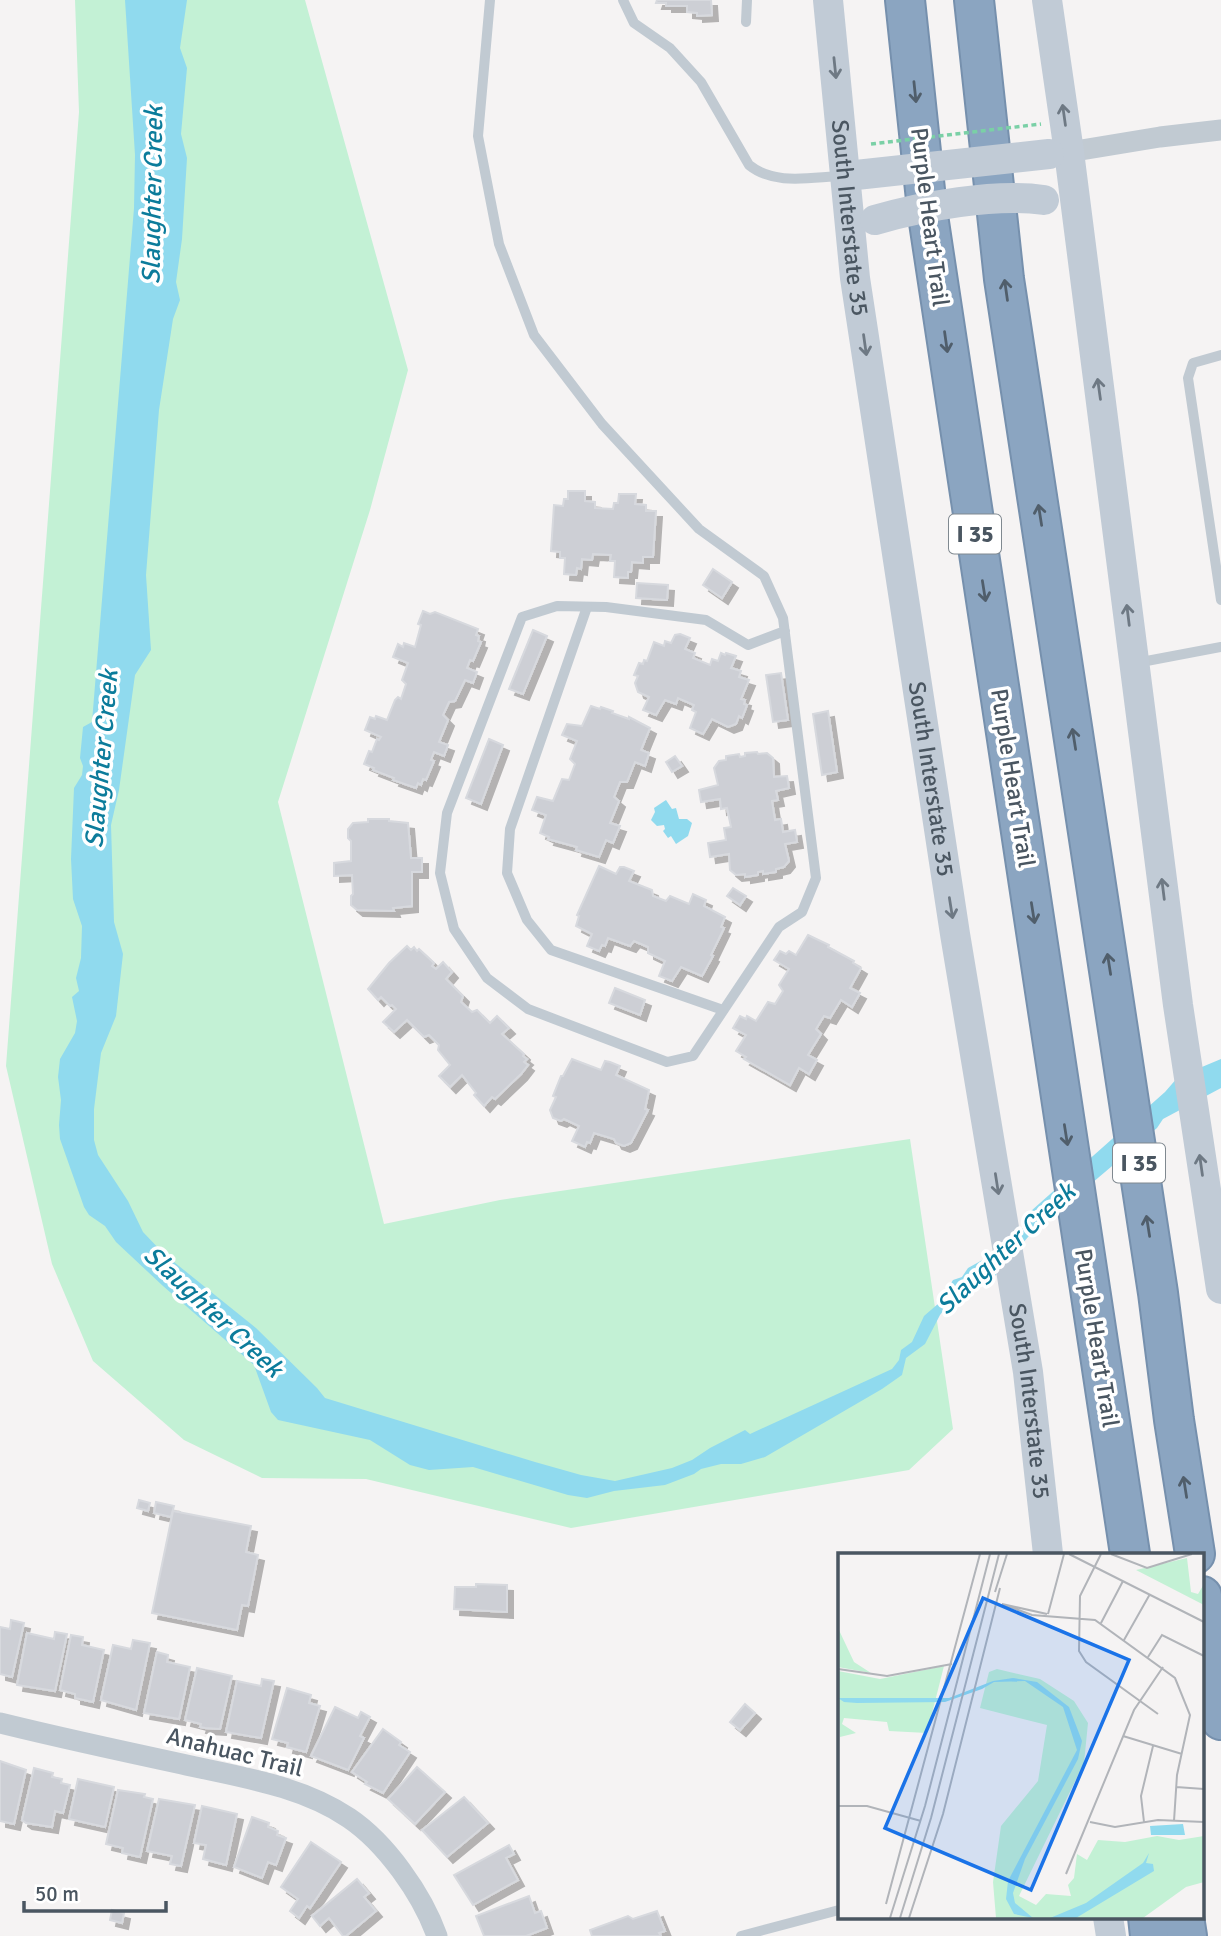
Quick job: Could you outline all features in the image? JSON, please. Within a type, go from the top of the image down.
[{"type":"highway","name":"Purple Heart Trail","points":[[903,0],[929,223],[1130,1553]]},
{"type":"highway","name":"I 35","points":[[974,0],[1004,279],[1119,1032],[1195,1553]]},
{"type":"highway","points":[[1120,1487],[1123,1553]]},
{"type":"highway","points":[[1204,1609],[1221,1720]]},
{"type":"highway","points":[[1148,1918],[1150,1936]]},
{"type":"highway","points":[[1184,1918],[1187,1936]]},
{"type":"main road","name":"South Interstate 35","points":[[828,0],[851,175],[855,278],[953,921],[1028,1372],[1048,1553]]},
{"type":"main road","points":[[1047,0],[1059,153],[1080,253],[1178,1005],[1221,1289]]},
{"type":"main road","points":[[851,175],[1059,153]]},
{"type":"main road","points":[[855,278],[855,250],[859,236],[865,226],[875,220],[903,212],[1022,197],[1044,200],[1059,212],[1080,253]]},
{"type":"main road","points":[[1108,1918],[1110,1936]]},
{"type":"street","points":[[1059,153],[1221,130]]},
{"type":"street","name":"Anahuac Trail","points":[[0,1723],[295,1790],[350,1818],[378,1844],[399,1867],[421,1898],[437,1936]]},
{"type":"lane","points":[[490,0],[478,136],[499,244],[534,334],[603,424],[699,529],[764,576],[783,618],[785,631],[816,878],[802,912],[779,927],[693,1056],[667,1062],[528,1009],[487,978],[454,929],[440,873],[447,813],[522,617],[557,606],[706,620],[748,645],[785,631]]},
{"type":"lane","points":[[623,0],[634,23],[670,48],[702,82],[749,165],[760,174],[774,178],[851,175]]},
{"type":"lane","points":[[746,22],[747,0]]},
{"type":"lane","points":[[1221,355],[1193,363],[1188,379],[1221,600]]},
{"type":"lane","points":[[587,607],[510,829],[507,873],[527,920],[551,950],[723,1010]]},
{"type":"lane","points":[[1134,664],[1221,647]]},
{"type":"lane","points":[[741,1936],[838,1910]]},
{"type":"path","points":[[871,144],[1041,124]]},
{"type":"green space","points":[[75,0],[305,0],[408,370],[370,510],[278,802],[384,1224],[500,1200],[910,1139],[953,1429],[909,1470],[571,1528],[366,1479],[262,1478],[184,1440],[93,1361],[52,1264],[6,1066],[79,112]]},
{"type":"water","name":"Slaughter Creek","points":[[125,0],[187,0],[180,48],[187,68],[181,134],[187,158],[182,239],[176,282],[180,300],[173,319],[159,410],[146,575],[151,650],[135,675],[119,790],[111,825],[114,922],[123,954],[116,1016],[101,1053],[94,1109],[94,1140],[98,1155],[128,1201],[143,1232],[164,1254],[256,1328],[325,1398],[535,1462],[615,1481],[672,1468],[692,1460],[745,1430],[750,1434],[892,1369],[899,1360],[901,1350],[912,1342],[924,1316],[939,1303],[953,1280],[962,1277],[968,1268],[986,1258],[1024,1227],[1031,1211],[1165,1092],[1178,1077],[1221,1059],[1221,1088],[1163,1119],[1157,1128],[1053,1216],[1039,1224],[990,1282],[966,1289],[954,1297],[940,1315],[925,1344],[906,1358],[902,1375],[765,1457],[741,1464],[721,1464],[701,1469],[665,1485],[614,1491],[587,1498],[473,1467],[429,1470],[410,1465],[370,1440],[278,1420],[271,1412],[254,1365],[163,1286],[116,1242],[105,1226],[89,1215],[84,1207],[60,1139],[61,1100],[58,1077],[60,1059],[75,1033],[77,1021],[72,997],[79,991],[76,978],[81,958],[82,926],[73,899],[71,859],[74,788],[82,775],[80,758],[83,727],[92,722],[134,208],[135,155]]},
{"type":"water","points":[[666,800],[672,809],[676,808],[679,819],[687,819],[692,823],[688,836],[676,844],[671,836],[668,838],[663,831],[664,825],[657,826],[651,820],[654,808]]},
{"type":"building","points":[[657,0],[711,0],[712,15],[697,16],[697,13],[687,12],[687,6],[666,6],[666,3],[656,3]]},
{"type":"building","points":[[568,491],[585,491],[585,501],[595,502],[595,508],[613,509],[614,503],[618,503],[619,494],[636,494],[635,504],[646,505],[646,511],[656,511],[653,557],[643,557],[643,563],[632,562],[628,578],[614,577],[615,561],[610,561],[611,555],[593,554],[592,560],[582,559],[581,569],[577,568],[576,575],[564,574],[565,558],[560,558],[560,552],[551,551],[554,505],[563,506],[564,499],[568,499]]},
{"type":"building","points":[[713,569],[732,582],[722,598],[703,585]]},
{"type":"building","points":[[637,583],[668,585],[667,600],[636,598]]},
{"type":"building","points":[[423,611],[430,614],[435,612],[478,629],[476,635],[481,642],[467,668],[477,672],[473,683],[465,680],[455,701],[449,702],[443,715],[448,720],[439,742],[448,745],[444,756],[434,752],[431,760],[434,761],[426,780],[423,779],[421,785],[418,783],[416,788],[393,780],[394,778],[364,764],[369,751],[372,752],[377,739],[381,737],[365,730],[370,717],[387,720],[395,700],[398,697],[401,699],[406,684],[402,680],[408,663],[393,657],[398,644],[415,647]]},
{"type":"building","points":[[533,630],[547,636],[523,694],[509,689]]},
{"type":"building","points":[[675,635],[690,638],[685,649],[695,653],[693,658],[710,665],[712,659],[718,661],[721,653],[736,656],[731,668],[741,671],[739,677],[749,680],[741,699],[745,700],[744,704],[747,705],[742,718],[739,716],[736,724],[728,727],[712,719],[703,734],[690,728],[696,712],[692,710],[694,705],[678,698],[676,704],[665,700],[656,715],[643,710],[649,697],[638,692],[635,683],[638,676],[634,675],[639,663],[647,661],[654,642],[664,646],[665,641],[671,643]]},
{"type":"building","points":[[781,673],[788,720],[773,722],[766,675]]},
{"type":"building","points":[[591,706],[613,711],[612,713],[629,717],[650,728],[641,750],[649,753],[645,766],[635,762],[627,782],[620,782],[614,797],[619,801],[610,823],[620,826],[613,843],[606,840],[599,857],[576,850],[577,847],[548,839],[549,837],[540,833],[546,815],[532,810],[537,797],[553,801],[562,779],[569,780],[575,764],[570,759],[577,741],[562,735],[567,724],[582,726]]},
{"type":"building","points":[[828,711],[837,772],[822,775],[813,714]]},
{"type":"building","points":[[489,739],[503,745],[481,804],[466,798]]},
{"type":"building","points":[[745,753],[767,753],[773,758],[774,777],[787,776],[789,788],[776,791],[778,800],[772,801],[775,820],[781,819],[783,832],[795,830],[797,842],[785,844],[789,861],[784,867],[776,869],[776,872],[763,874],[763,871],[758,872],[758,875],[745,877],[745,874],[736,875],[730,870],[729,854],[710,857],[708,843],[726,840],[724,828],[731,827],[727,808],[721,809],[720,799],[701,802],[699,790],[718,785],[714,768],[719,761],[726,760],[726,756],[739,754],[740,757],[745,756]]},
{"type":"building","points":[[675,756],[682,766],[672,772],[666,762]]},
{"type":"building","points":[[368,819],[408,823],[411,858],[422,858],[422,872],[412,872],[412,906],[393,908],[394,911],[357,910],[351,905],[352,875],[334,876],[334,863],[351,861],[348,829],[353,823],[368,822]]},
{"type":"building","points":[[599,866],[616,874],[620,867],[634,871],[629,881],[652,890],[653,896],[666,901],[670,896],[689,904],[693,894],[706,900],[704,906],[725,917],[721,927],[724,928],[702,976],[681,967],[672,981],[659,976],[665,961],[648,953],[648,947],[634,941],[630,946],[608,938],[599,951],[587,946],[592,934],[576,926],[577,915]]},
{"type":"building","points":[[733,888],[746,896],[740,905],[727,896]]},
{"type":"building","points":[[808,935],[829,945],[828,947],[854,961],[853,963],[861,968],[850,988],[860,993],[852,1007],[841,1000],[830,1018],[824,1016],[816,1029],[821,1034],[808,1055],[817,1060],[809,1074],[799,1068],[790,1085],[744,1059],[746,1057],[736,1051],[746,1035],[733,1028],[740,1016],[756,1021],[768,1002],[775,1004],[783,991],[779,985],[789,969],[774,960],[780,951],[786,954],[789,951],[796,955]]},
{"type":"building","points":[[407,946],[411,950],[414,947],[417,951],[419,949],[434,963],[432,966],[436,969],[443,962],[452,972],[446,979],[463,996],[461,1002],[472,1012],[477,1010],[490,1023],[497,1016],[509,1028],[502,1034],[527,1059],[524,1062],[528,1065],[521,1074],[484,1106],[462,1075],[450,1087],[439,1076],[450,1065],[438,1050],[439,1045],[429,1035],[424,1037],[407,1020],[394,1032],[383,1022],[396,1009],[381,997],[378,1000],[368,989]]},
{"type":"building","points":[[615,988],[645,1000],[640,1015],[609,1003]]},
{"type":"building","points":[[572,1059],[601,1070],[605,1061],[620,1066],[616,1075],[649,1090],[645,1109],[648,1110],[631,1143],[624,1146],[616,1143],[614,1139],[594,1133],[585,1147],[572,1141],[579,1126],[564,1119],[561,1121],[553,1118],[550,1110],[556,1097],[553,1096]]},
{"type":"building","points":[[139,1500],[150,1503],[148,1511],[137,1508]]},
{"type":"building","points":[[156,1502],[174,1506],[171,1517],[154,1513]]},
{"type":"building","points":[[173,1511],[251,1526],[246,1552],[258,1555],[248,1606],[242,1605],[237,1630],[152,1613]]},
{"type":"building","points":[[476,1584],[507,1585],[507,1612],[454,1609],[455,1587],[476,1587]]},
{"type":"building","points":[[11,1620],[24,1623],[12,1677],[0,1674],[0,1627],[10,1629]]},
{"type":"building","points":[[55,1632],[67,1634],[55,1691],[17,1685],[27,1633],[54,1639]]},
{"type":"building","points":[[71,1635],[83,1637],[82,1645],[104,1650],[93,1702],[75,1698],[75,1694],[60,1690]]},
{"type":"building","points":[[133,1640],[150,1643],[136,1710],[101,1700],[113,1645],[131,1649]]},
{"type":"building","points":[[157,1652],[168,1655],[167,1662],[190,1667],[179,1719],[144,1713]]},
{"type":"building","points":[[197,1668],[232,1676],[220,1729],[200,1727],[201,1724],[185,1720]]},
{"type":"building","points":[[262,1679],[274,1681],[261,1738],[226,1732],[237,1681],[261,1686]]},
{"type":"building","points":[[287,1688],[311,1695],[309,1703],[320,1706],[306,1752],[287,1747],[288,1743],[272,1739]]},
{"type":"building","points":[[745,1704],[755,1713],[740,1730],[730,1722]]},
{"type":"building","points":[[335,1707],[358,1718],[361,1712],[370,1717],[360,1736],[364,1738],[348,1770],[311,1756]]},
{"type":"building","points":[[383,1729],[410,1752],[383,1793],[365,1784],[367,1782],[352,1772]]},
{"type":"building","points":[[0,1761],[26,1770],[14,1824],[0,1821]]},
{"type":"building","points":[[417,1767],[445,1792],[415,1824],[388,1799]]},
{"type":"building","points":[[34,1768],[53,1773],[52,1777],[62,1779],[61,1783],[70,1785],[63,1813],[55,1811],[52,1827],[22,1820]]},
{"type":"building","points":[[78,1779],[114,1787],[105,1827],[69,1819]]},
{"type":"building","points":[[118,1790],[145,1794],[144,1797],[153,1799],[140,1857],[122,1853],[123,1848],[106,1844]]},
{"type":"building","points":[[464,1797],[488,1823],[447,1857],[422,1830]]},
{"type":"building","points":[[159,1799],[195,1805],[181,1866],[170,1864],[172,1856],[147,1851]]},
{"type":"building","points":[[202,1806],[237,1814],[226,1865],[203,1859],[206,1845],[194,1843]]},
{"type":"building","points":[[252,1817],[269,1823],[268,1827],[278,1831],[277,1835],[286,1838],[276,1865],[268,1862],[262,1878],[234,1867]]},
{"type":"building","points":[[311,1842],[341,1862],[310,1908],[307,1906],[299,1918],[290,1911],[298,1899],[281,1887]]},
{"type":"building","points":[[509,1845],[514,1854],[506,1858],[518,1880],[473,1905],[454,1875]]},
{"type":"building","points":[[357,1879],[369,1893],[364,1897],[376,1911],[346,1936],[343,1936],[329,1918],[320,1926],[312,1916]]},
{"type":"building","points":[[529,1896],[535,1913],[541,1911],[547,1928],[526,1936],[484,1936],[476,1916]]},
{"type":"building","points":[[112,1910],[124,1913],[122,1923],[110,1920]]},
{"type":"building","points":[[657,1911],[665,1931],[659,1933],[661,1936],[592,1936],[590,1930],[628,1916],[633,1919]]}]
